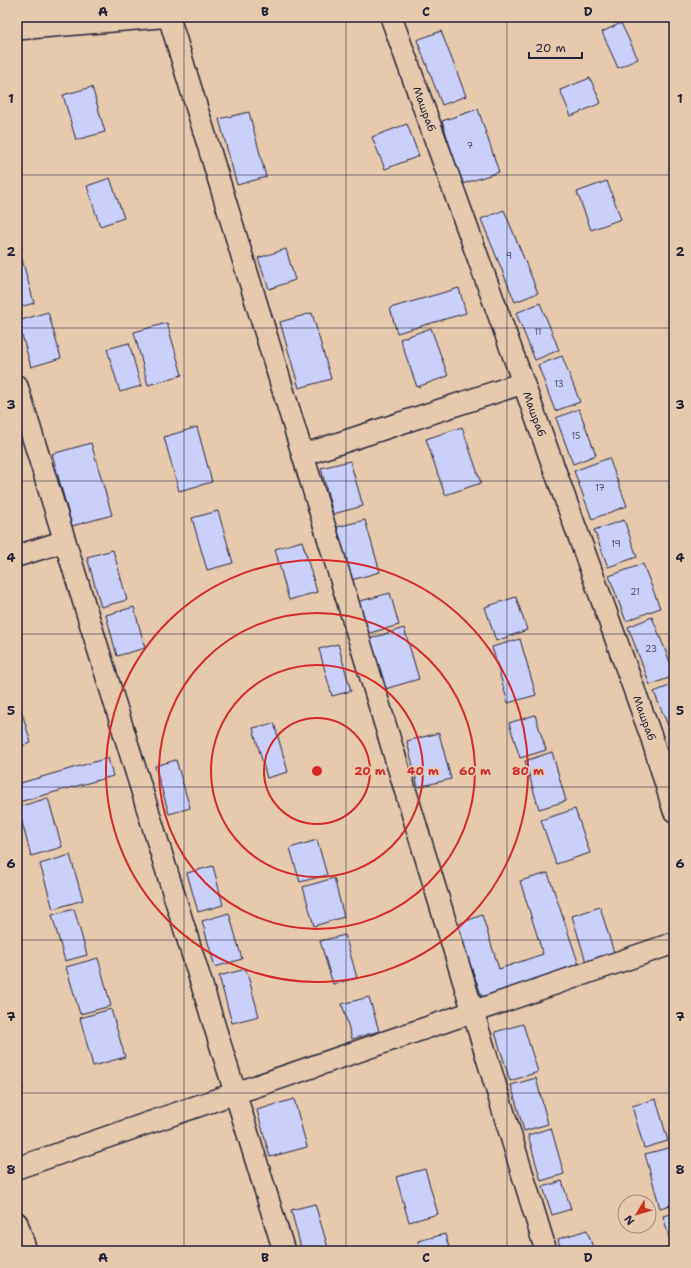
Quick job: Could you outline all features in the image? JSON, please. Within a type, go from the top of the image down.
[{"type":"street","points":[[17,29],[160,17]]},
{"type":"street","points":[[169,17],[546,1251]]},
{"type":"street","name":"Машраб","points":[[391,17],[652,740],[674,811]]},
{"type":"street","points":[[303,455],[523,383]]},
{"type":"street","points":[[17,386],[284,1251]]},
{"type":"street","points":[[17,556],[65,541]]},
{"type":"street","points":[[17,1168],[674,943]]},
{"type":"street","points":[[17,1223],[26,1251]]},
{"type":"building","points":[[621,23],[638,59],[618,68],[602,32]]},
{"type":"building","points":[[441,31],[466,96],[442,105],[417,40]]},
{"type":"building","points":[[590,78],[601,103],[571,116],[560,90]]},
{"type":"building","points":[[92,87],[105,132],[76,140],[63,95]]},
{"type":"building","points":[[478,109],[499,172],[462,184],[442,121]]},
{"type":"building","points":[[249,112],[266,177],[237,185],[219,119]]},
{"type":"building","points":[[407,124],[419,156],[385,169],[372,137]]},
{"type":"building","points":[[110,178],[124,218],[100,226],[87,186]]},
{"type":"building","points":[[607,181],[621,219],[591,230],[577,192]]},
{"type":"building","points":[[504,210],[538,293],[515,302],[481,219]]},
{"type":"building","points":[[17,233],[22,249],[17,250]]},
{"type":"building","points":[[286,249],[295,280],[269,289],[258,258]]},
{"type":"building","points":[[22,259],[34,303],[17,308],[17,261]]},
{"type":"building","points":[[459,288],[466,313],[397,333],[390,308]]},
{"type":"building","points":[[540,303],[559,350],[535,360],[516,313]]},
{"type":"building","points":[[48,312],[61,358],[31,367],[18,321]]},
{"type":"building","points":[[312,313],[331,379],[299,388],[280,322]]},
{"type":"building","points":[[167,323],[182,375],[148,385],[134,332]]},
{"type":"building","points":[[431,328],[448,376],[417,387],[400,339]]},
{"type":"building","points":[[129,343],[141,386],[120,392],[107,349]]},
{"type":"building","points":[[562,356],[580,402],[555,411],[538,365]]},
{"type":"building","points":[[579,409],[596,455],[573,464],[556,418]]},
{"type":"building","points":[[197,427],[212,482],[179,491],[164,437]]},
{"type":"building","points":[[462,427],[481,483],[445,495],[426,439]]},
{"type":"building","points":[[91,443],[112,515],[72,526],[52,454]]},
{"type":"building","points":[[609,458],[627,506],[592,519],[574,471]]},
{"type":"building","points":[[350,461],[363,506],[333,514],[321,468]]},
{"type":"building","points":[[218,511],[233,563],[207,570],[192,518]]},
{"type":"building","points":[[365,520],[380,572],[351,580],[337,527]]},
{"type":"building","points":[[624,520],[637,557],[608,567],[594,530]]},
{"type":"building","points":[[302,541],[317,592],[289,600],[275,549]]},
{"type":"building","points":[[113,550],[127,600],[101,607],[87,557]]},
{"type":"building","points":[[643,564],[660,608],[626,621],[609,576]]},
{"type":"building","points":[[390,593],[399,625],[366,634],[357,602]]},
{"type":"building","points":[[516,597],[527,630],[496,641],[485,607]]},
{"type":"building","points":[[134,607],[145,648],[117,656],[106,615]]},
{"type":"building","points":[[652,617],[674,672],[674,676],[650,685],[628,627]]},
{"type":"building","points":[[404,628],[419,679],[385,689],[369,639]]},
{"type":"building","points":[[520,639],[536,695],[508,703],[492,647]]},
{"type":"building","points":[[338,644],[351,691],[332,696],[319,649]]},
{"type":"building","points":[[674,684],[674,735],[672,735],[654,692]]},
{"type":"building","points":[[17,696],[31,743],[17,747]]},
{"type":"building","points":[[535,715],[546,750],[520,758],[509,723]]},
{"type":"building","points":[[274,723],[288,772],[267,778],[253,728]]},
{"type":"building","points":[[439,733],[451,779],[418,787],[407,741]]},
{"type":"building","points":[[552,752],[566,801],[539,809],[525,761]]},
{"type":"building","points":[[108,758],[113,776],[19,802],[17,796],[17,784]]},
{"type":"building","points":[[176,760],[190,808],[169,814],[155,766]]},
{"type":"building","points":[[48,798],[62,847],[31,856],[18,807]]},
{"type":"building","points":[[575,809],[590,853],[556,864],[541,820]]},
{"type":"building","points":[[317,840],[327,875],[300,882],[290,848]]},
{"type":"building","points":[[70,855],[83,900],[53,909],[40,864]]},
{"type":"building","points":[[213,866],[223,905],[198,912],[187,873]]},
{"type":"building","points":[[548,873],[579,965],[482,997],[456,925],[482,915],[499,969],[543,954],[520,881]]},
{"type":"building","points":[[334,878],[344,917],[314,926],[303,887]]},
{"type":"building","points":[[600,907],[614,953],[586,962],[572,916]]},
{"type":"building","points":[[74,909],[87,955],[65,961],[52,915]]},
{"type":"building","points":[[229,913],[242,959],[215,967],[202,921]]},
{"type":"building","points":[[345,935],[357,978],[333,984],[320,941]]},
{"type":"building","points":[[98,958],[111,1006],[80,1014],[66,967]]},
{"type":"building","points":[[246,969],[259,1016],[232,1023],[219,976]]},
{"type":"building","points":[[369,997],[379,1031],[352,1039],[342,1004]]},
{"type":"building","points":[[111,1009],[125,1057],[93,1066],[80,1018]]},
{"type":"building","points":[[523,1024],[538,1072],[510,1081],[495,1032]]},
{"type":"building","points":[[17,1068],[23,1090],[17,1092]]},
{"type":"building","points":[[536,1078],[548,1124],[524,1131],[511,1085]]},
{"type":"building","points":[[294,1099],[307,1147],[270,1157],[257,1110]]},
{"type":"building","points":[[656,1099],[668,1141],[644,1148],[632,1106]]},
{"type":"building","points":[[551,1128],[564,1174],[541,1181],[528,1135]]},
{"type":"building","points":[[672,1147],[674,1156],[674,1204],[660,1208],[645,1154]]},
{"type":"building","points":[[425,1169],[438,1214],[409,1222],[396,1177]]},
{"type":"building","points":[[562,1181],[571,1209],[552,1215],[543,1187]]},
{"type":"building","points":[[315,1204],[329,1251],[302,1251],[291,1210]]},
{"type":"building","points":[[674,1213],[674,1251],[673,1251],[663,1216]]},
{"type":"building","points":[[587,1230],[594,1251],[561,1251],[558,1239]]},
{"type":"building","points":[[445,1234],[450,1251],[420,1251],[418,1241]]}]
